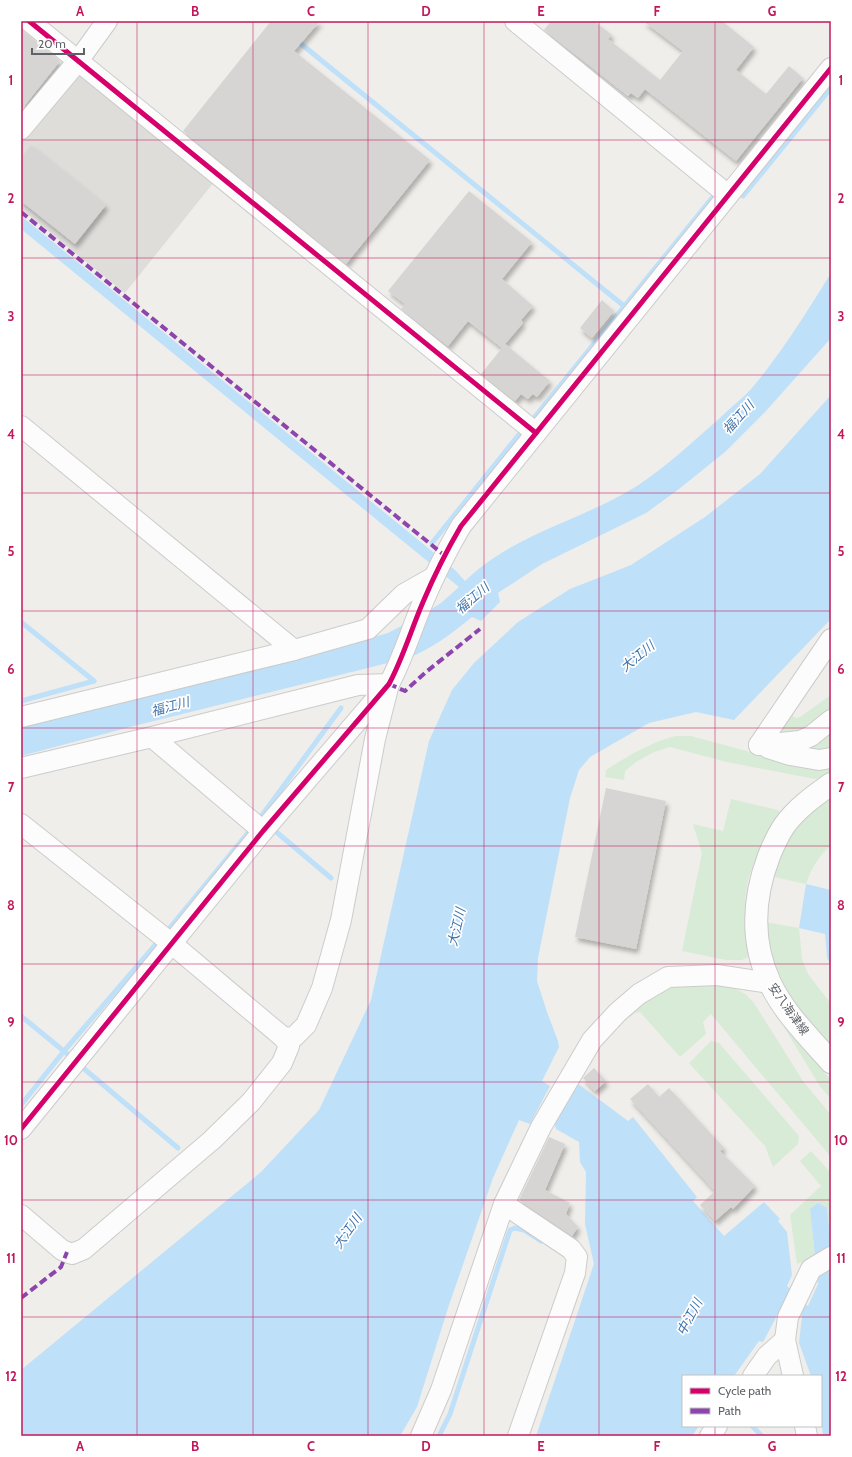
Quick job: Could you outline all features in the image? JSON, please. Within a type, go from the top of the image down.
[{"type":"main road","name":"安八海津線","points":[[831,784],[799,809],[784,827],[772,847],[759,887],[756,932],[761,958],[770,983],[783,1004],[831,1062]]},
{"type":"street","points":[[29,21],[536,433]]},
{"type":"street","points":[[21,129],[78,60],[107,21]]},
{"type":"street","points":[[515,21],[728,195]]},
{"type":"street","points":[[284,1038],[294,1036],[306,1024],[322,988],[341,920],[375,739],[393,678],[438,568],[461,526],[831,68]]},
{"type":"street","points":[[21,426],[294,650]]},
{"type":"street","points":[[21,717],[294,650],[368,628],[404,594],[438,568]]},
{"type":"street","points":[[759,745],[831,638]]},
{"type":"street","points":[[21,768],[152,737],[358,685],[393,678]]},
{"type":"street","points":[[21,1129],[171,943],[258,827],[393,678]]},
{"type":"street","points":[[759,745],[800,741],[811,736],[831,720]]},
{"type":"street","points":[[152,737],[258,827]]},
{"type":"street","points":[[759,745],[790,754],[819,760],[831,758]]},
{"type":"street","points":[[21,824],[171,943],[284,1038],[289,1046],[282,1063],[251,1102],[212,1140],[84,1249],[72,1254],[62,1250],[21,1215]]},
{"type":"street","points":[[421,1436],[440,1390],[504,1204],[541,1127],[592,1040],[618,1012],[640,994],[668,977],[717,975],[770,983]]},
{"type":"street","points":[[504,1204],[571,1249],[576,1257],[575,1273],[518,1436]]},
{"type":"street","points":[[793,1375],[785,1340],[788,1317],[811,1269],[831,1257]]},
{"type":"street","points":[[753,1375],[767,1356],[785,1340]]},
{"type":"street","points":[[710,1436],[716,1427]]},
{"type":"shaded area","points":[[73,75],[85,76],[214,182],[125,293],[21,209],[21,138]]},
{"type":"green space","points":[[800,695],[792,715],[796,718],[800,717],[831,695],[831,712],[809,731],[786,736],[782,731],[781,725]]},
{"type":"green space","points":[[831,724],[831,749],[823,751],[790,744]]},
{"type":"green space","points":[[675,736],[691,736],[809,768],[831,765],[831,772],[823,777],[815,779],[727,762],[670,747],[654,752],[636,762],[625,771],[624,780],[605,777],[606,770],[631,755],[656,742]]},
{"type":"green space","points":[[831,796],[831,845],[816,863],[806,884],[770,876],[778,853],[801,820]]},
{"type":"green space","points":[[731,799],[778,810],[781,814],[752,867],[746,892],[745,904],[746,930],[750,956],[742,960],[726,960],[682,951],[702,853],[693,824],[723,831]]},
{"type":"green space","points":[[765,922],[799,928],[802,959],[808,974],[831,1004],[831,1048],[798,1010],[781,985],[773,962]]},
{"type":"green space","points":[[671,983],[710,983],[729,986],[745,994],[754,1003],[803,1081],[831,1115],[831,1157],[711,1014],[703,1022],[706,1034],[680,1057],[640,1012],[635,1013],[608,1033],[641,998]]},
{"type":"green space","points":[[772,1007],[831,1080],[831,1099],[819,1085]]},
{"type":"green space","points":[[711,1041],[719,1043],[799,1136],[798,1144],[773,1167],[765,1146],[689,1063]]},
{"type":"green space","points":[[811,1151],[831,1173],[831,1246],[827,1208],[810,1209],[815,1257],[797,1264],[790,1215],[821,1186],[800,1161]]},
{"type":"water","name":"福江川","points":[[21,216],[455,570],[465,581],[504,551],[616,498],[637,486],[680,453],[752,388],[784,346],[831,273],[831,338],[766,411],[725,452],[679,489],[646,513],[542,564],[498,593],[500,602],[481,621],[472,617],[449,635],[425,650],[408,658],[134,726],[21,756],[21,728],[100,706],[334,648],[388,633],[441,603],[459,587],[21,229]]},
{"type":"water","name":"大江川","points":[[831,395],[831,619],[734,720],[696,712],[649,723],[590,757],[579,770],[570,798],[538,958],[537,981],[559,1047],[542,1081],[550,1086],[530,1124],[519,1120],[493,1178],[449,1305],[417,1407],[400,1436],[21,1436],[21,1370],[261,1172],[319,1110],[371,1000],[429,741],[452,690],[474,663],[518,622],[570,589],[631,565],[705,517],[760,474]]},
{"type":"water","points":[[806,884],[831,890],[831,966],[827,957],[825,934],[799,928]]},
{"type":"water","name":"中江川","points":[[577,1083],[628,1121],[633,1117],[697,1197],[693,1201],[724,1236],[764,1202],[780,1219],[778,1221],[787,1232],[792,1275],[787,1286],[795,1293],[786,1311],[780,1310],[763,1342],[759,1341],[735,1375],[682,1375],[682,1427],[698,1427],[692,1436],[536,1436],[594,1264],[585,1224],[586,1172],[580,1162],[579,1142],[556,1129],[555,1125],[550,1122]]},
{"type":"water","points":[[818,1203],[827,1208],[831,1246],[831,1436],[823,1436],[822,1375],[811,1375],[799,1343],[802,1316],[796,1314],[800,1301],[808,1306],[818,1284],[810,1209]]},
{"type":"building","points":[[271,21],[320,21],[294,51],[430,160],[346,264],[183,131]]},
{"type":"building","points":[[551,21],[594,21],[612,35],[608,39],[660,80],[683,51],[643,21],[722,21],[754,47],[736,70],[766,94],[789,66],[803,78],[736,161],[645,89],[638,98],[631,93],[628,96],[544,30]]},
{"type":"building","points":[[21,29],[60,61],[21,110]]},
{"type":"building","points":[[31,145],[106,205],[75,244],[21,201],[21,158]]},
{"type":"building","points":[[469,191],[532,242],[502,279],[533,306],[521,320],[523,323],[505,344],[550,381],[537,397],[533,394],[528,399],[521,394],[515,401],[481,374],[502,348],[468,321],[448,346],[401,309],[405,304],[388,291]]},
{"type":"building","points":[[602,300],[614,311],[592,338],[580,328]]},
{"type":"building","points":[[606,788],[666,801],[636,949],[575,937]]},
{"type":"building","points":[[594,1068],[606,1081],[595,1091],[583,1078]]},
{"type":"building","points":[[648,1084],[659,1097],[669,1088],[724,1148],[720,1151],[755,1186],[733,1209],[731,1207],[715,1221],[700,1205],[715,1191],[630,1099]]},
{"type":"building","points":[[549,1137],[565,1144],[545,1190],[570,1203],[566,1214],[578,1227],[572,1236],[519,1200]]},
{"type":"waterway","points":[[295,39],[624,306]]},
{"type":"waterway","points":[[743,196],[831,88]]},
{"type":"waterway","points":[[533,419],[712,198]]},
{"type":"waterway","points":[[432,543],[521,432]]},
{"type":"waterway","points":[[21,622],[94,681]]},
{"type":"waterway","points":[[21,701],[94,681]]},
{"type":"waterway","points":[[257,822],[341,708]]},
{"type":"waterway","points":[[168,930],[252,828]]},
{"type":"waterway","points":[[274,830],[331,878]]},
{"type":"waterway","points":[[21,1105],[64,1051],[157,943]]},
{"type":"waterway","points":[[21,1016],[71,1057]]},
{"type":"waterway","points":[[82,1067],[178,1148]]},
{"type":"waterway","points":[[439,1436],[450,1414],[510,1230],[515,1228],[524,1230],[541,1241]]},
{"type":"waterway","points":[[753,1427],[762,1436]]},
{"type":"marked path","points":[[21,212],[444,555]]},
{"type":"marked path","points":[[389,684],[405,691],[426,672],[480,629]]},
{"type":"marked path","points":[[21,1298],[61,1267],[67,1252]]},
{"type":"cycle path","points":[[29,21],[536,433]]},
{"type":"cycle path","points":[[21,1129],[263,831],[389,684],[399,664],[432,583],[461,526],[831,68]]}]
